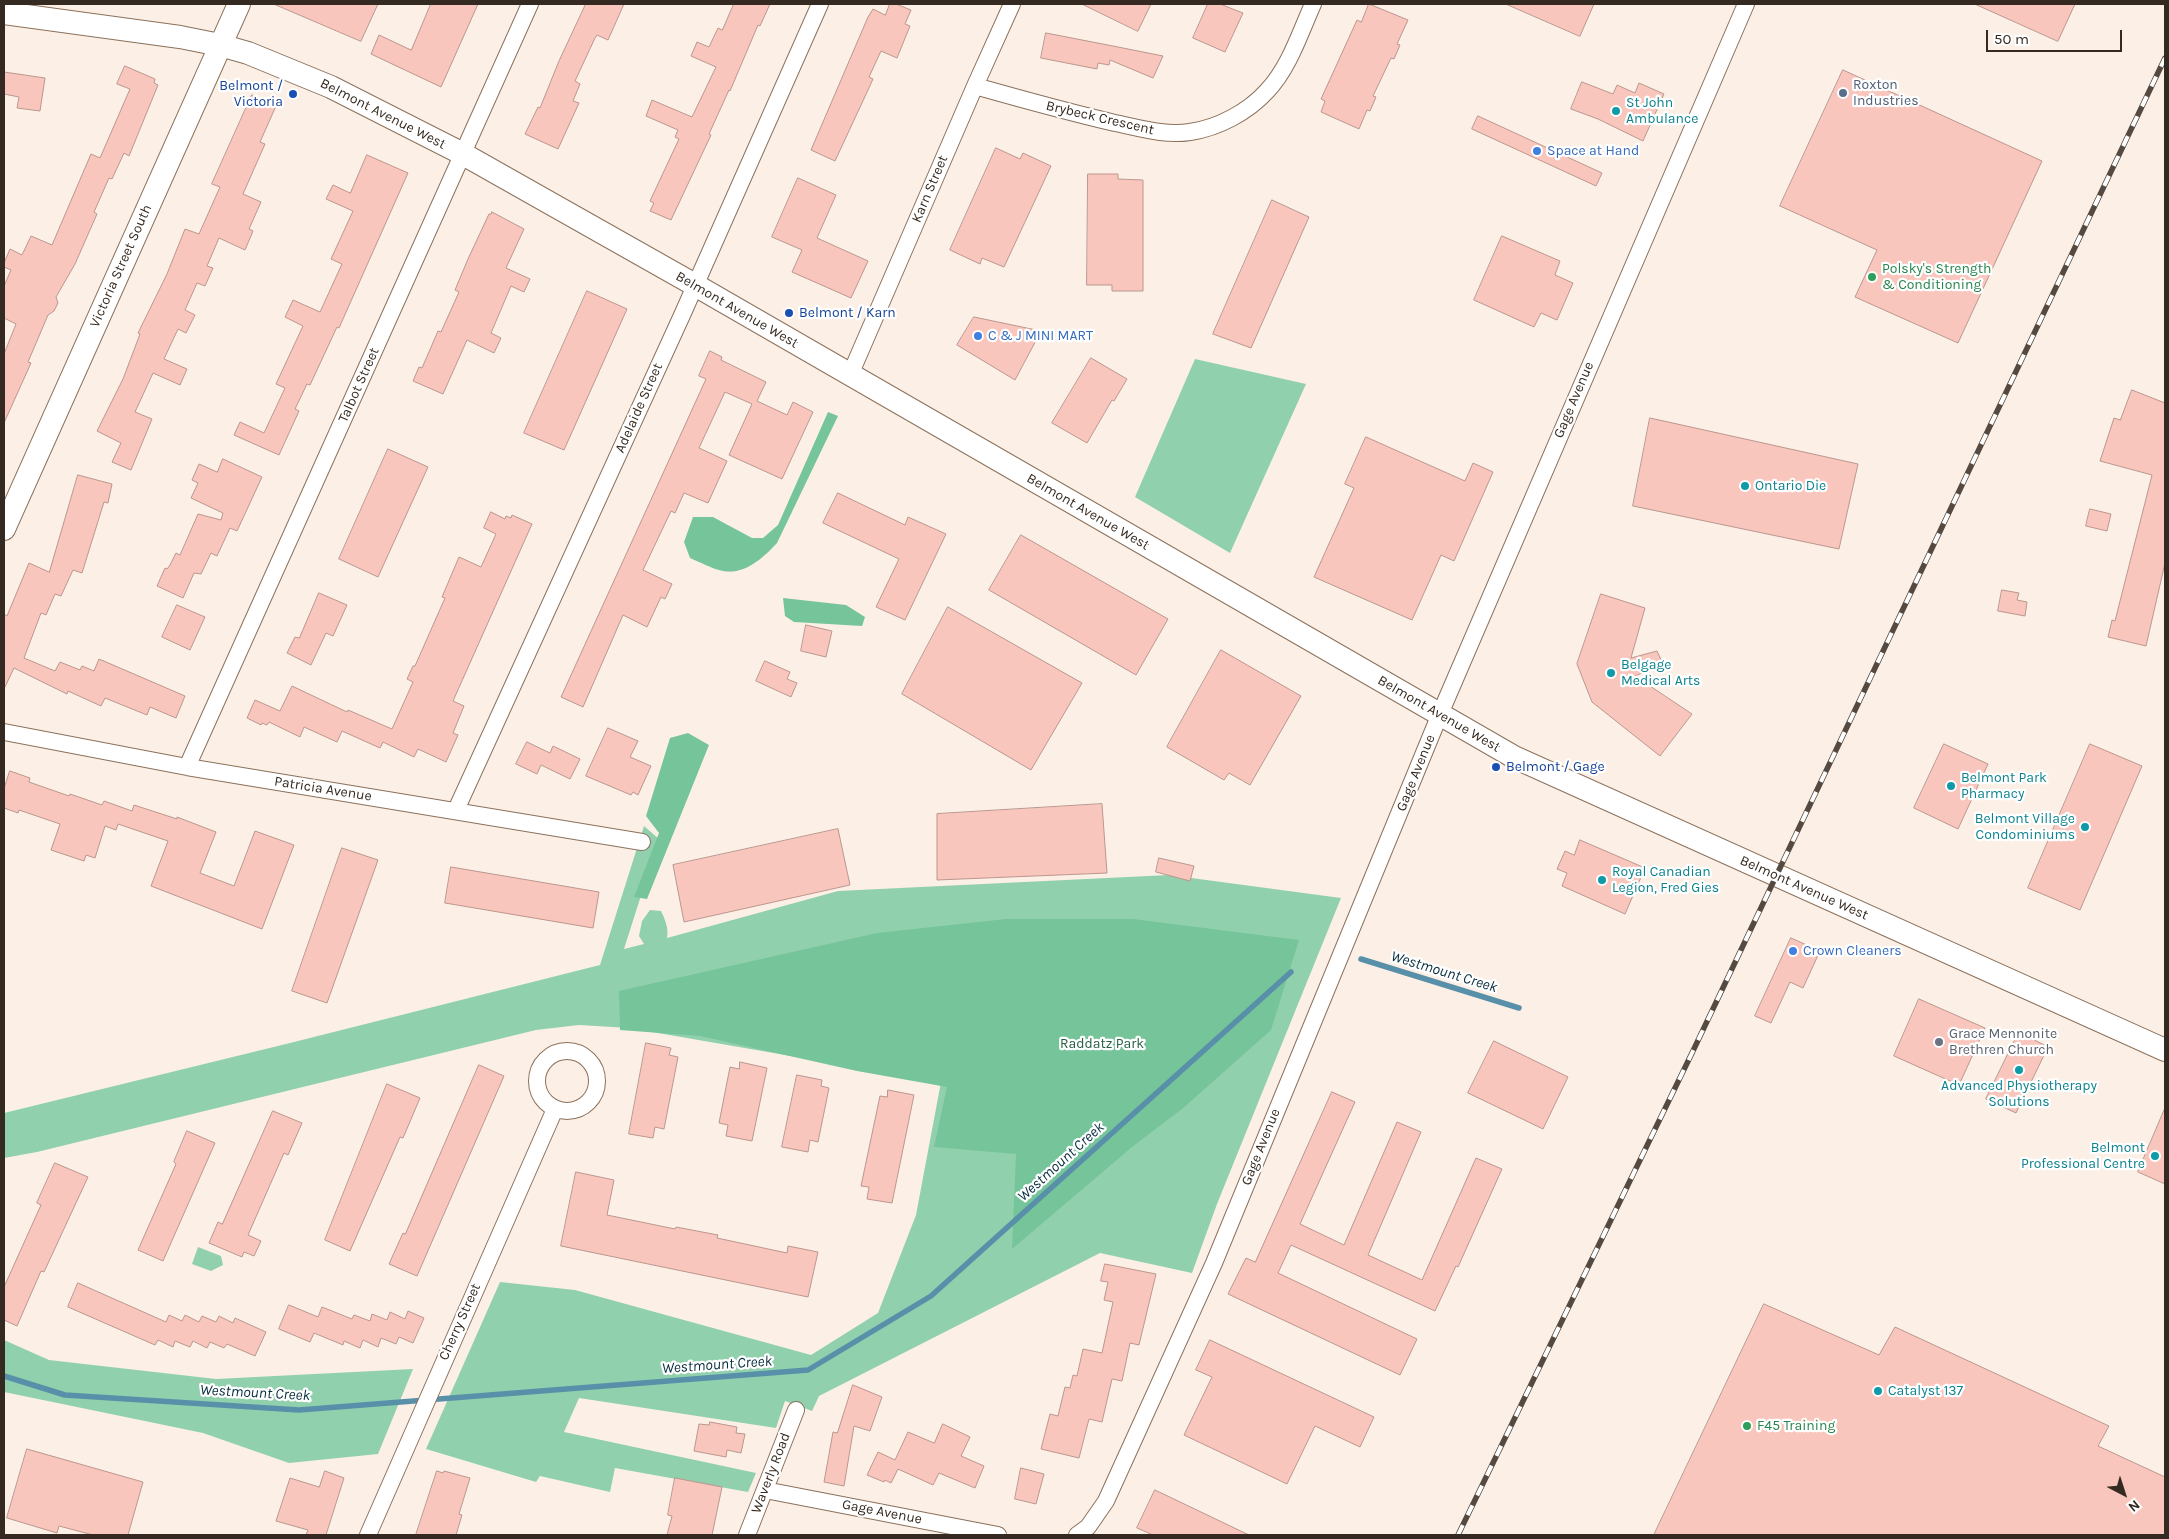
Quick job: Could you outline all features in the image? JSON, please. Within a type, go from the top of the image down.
[{"type":"street","name":"Victoria Street South","points":[[4,529],[239,4]]},
{"type":"street","name":"Talbot Street","points":[[187,767],[530,4]]},
{"type":"street","name":"Adelaide Street","points":[[456,810],[695,285],[820,4]]},
{"type":"street","name":"Karn Street","points":[[850,375],[1012,4]]},
{"type":"street","name":"Brybeck Crescent","points":[[975,86],[1083,116],[1159,133],[1188,132],[1207,128],[1237,115],[1267,91],[1287,62],[1313,4]]},
{"type":"street","name":"Gage Avenue","points":[[1076,1535],[1088,1527],[1106,1502],[1214,1263],[1440,714],[1746,4]]},
{"type":"street","name":"Belmont Avenue West","points":[[4,13],[180,37],[220,45],[248,53],[331,87],[463,154],[695,285],[1514,757],[2165,1050]]},
{"type":"street","name":"Patricia Avenue","points":[[4,732],[187,767],[642,842]]},
{"type":"street","name":"Cherry Street","points":[[368,1535],[554,1109]]},
{"type":"street","name":"Waverly Road","points":[[747,1535],[796,1410]]},
{"type":"street","name":"Gage Avenue","points":[[765,1490],[998,1535]]},
{"type":"green space","points":[[1195,359],[1306,384],[1230,553],[1135,497]]},
{"type":"green space","points":[[828,412],[838,416],[777,543],[760,560],[746,568],[731,572],[710,567],[690,558],[684,542],[693,517],[713,517],[752,538],[763,538],[778,525]]},
{"type":"green space","points":[[783,598],[846,605],[865,617],[862,626],[794,622],[785,616]]},
{"type":"green space","points":[[688,733],[709,745],[647,899],[634,897],[659,833],[646,816],[670,738]]},
{"type":"green space","name":"Raddatz Park","points":[[644,826],[659,839],[624,949],[644,944],[639,936],[642,921],[650,910],[661,911],[667,928],[667,938],[838,891],[1169,875],[1341,898],[1217,1204],[1192,1273],[1100,1253],[819,1396],[812,1411],[785,1401],[776,1428],[579,1398],[564,1432],[756,1473],[748,1492],[615,1468],[610,1492],[540,1476],[536,1482],[426,1449],[500,1282],[575,1290],[811,1355],[878,1313],[916,1215],[941,1082],[629,1028],[579,1025],[536,1030],[37,1152],[4,1158],[4,1113],[600,965]]},
{"type":"green space","points":[[1006,919],[1133,919],[1299,940],[1271,1030],[1182,1109],[1132,1147],[1012,1249],[1016,1154],[934,1147],[947,1087],[857,1071],[700,1036],[620,1030],[619,991],[877,933]]},
{"type":"green space","points":[[198,1247],[221,1256],[223,1265],[211,1271],[192,1264]]},
{"type":"green space","points":[[4,1340],[49,1360],[216,1379],[413,1369],[378,1454],[289,1463],[203,1433],[4,1392]]},
{"type":"building","points":[[274,4],[378,4],[361,41]]},
{"type":"building","points":[[431,4],[478,4],[441,87],[371,54],[379,35],[411,50]]},
{"type":"building","points":[[586,4],[624,4],[608,40],[597,35],[595,38],[575,81],[580,84],[573,101],[579,103],[558,149],[525,134],[538,107],[540,108],[559,61]]},
{"type":"building","points":[[734,4],[770,4],[760,26],[758,25],[730,91],[709,134],[711,135],[671,220],[650,211],[654,203],[650,201],[679,139],[675,137],[678,130],[646,116],[652,100],[692,117],[716,67],[691,56],[697,42],[709,47],[718,28],[722,30]]},
{"type":"building","points":[[890,4],[896,4],[911,10],[905,24],[910,26],[897,58],[881,51],[869,77],[873,79],[835,161],[811,150],[868,17],[873,9],[885,15]]},
{"type":"building","points":[[1082,4],[1151,4],[1138,31]]},
{"type":"building","points":[[1208,4],[1220,4],[1243,13],[1225,52],[1193,38]]},
{"type":"building","points":[[1369,4],[1408,20],[1397,44],[1400,45],[1394,59],[1391,58],[1373,96],[1376,97],[1370,111],[1367,110],[1359,129],[1321,112],[1325,101],[1321,99],[1357,20],[1361,22]]},
{"type":"building","points":[[1506,4],[1594,4],[1580,36]]},
{"type":"building","points":[[1975,4],[2075,4],[2058,41]]},
{"type":"building","points":[[1046,33],[1163,56],[1153,78],[1110,60],[1109,65],[1098,63],[1097,69],[1041,58]]},
{"type":"building","points":[[125,66],[155,79],[154,83],[158,85],[129,156],[124,153],[112,179],[109,178],[94,212],[97,214],[75,264],[56,297],[58,303],[54,311],[48,315],[28,362],[31,363],[4,423],[4,354],[16,324],[4,318],[4,286],[11,270],[4,267],[4,263],[10,249],[22,255],[31,236],[52,245],[91,154],[100,158],[130,89],[117,84]]},
{"type":"building","points":[[1843,70],[2042,161],[1958,343],[1855,297],[1877,250],[1780,206]]},
{"type":"building","points":[[4,72],[45,78],[40,111],[17,108],[19,97],[4,94]]},
{"type":"building","name":"St John Ambulance","points":[[1582,82],[1613,94],[1617,85],[1635,93],[1639,83],[1664,94],[1643,141],[1598,119],[1571,109]]},
{"type":"building","points":[[252,95],[276,106],[260,142],[265,144],[243,194],[261,202],[249,229],[253,231],[245,250],[219,238],[207,266],[213,268],[205,286],[197,283],[185,310],[195,315],[186,333],[178,329],[164,359],[187,369],[180,385],[153,373],[135,412],[152,419],[131,470],[112,462],[121,443],[97,431],[123,379],[140,334],[138,333],[167,274],[185,229],[199,234],[220,187],[212,184]]},
{"type":"building","name":"Space at Hand","points":[[1478,116],[1602,173],[1596,186],[1472,129]]},
{"type":"building","points":[[996,148],[1020,159],[1023,153],[1051,166],[1004,267],[982,258],[980,264],[950,250]]},
{"type":"building","points":[[367,155],[408,173],[339,328],[337,327],[310,385],[307,384],[295,409],[299,411],[279,455],[234,435],[240,422],[264,433],[285,388],[276,384],[303,326],[285,317],[293,300],[320,312],[342,264],[331,259],[353,211],[326,199],[333,185],[350,193]]},
{"type":"building","points":[[1088,174],[1118,174],[1118,179],[1143,180],[1143,291],[1112,291],[1112,285],[1087,285]]},
{"type":"building","points":[[798,178],[836,195],[817,238],[868,261],[851,298],[792,272],[802,250],[772,237]]},
{"type":"building","points":[[1272,200],[1309,217],[1251,348],[1213,334]]},
{"type":"building","points":[[492,212],[524,229],[506,268],[530,279],[524,292],[511,286],[491,333],[501,338],[494,353],[467,340],[443,394],[413,381],[419,367],[422,368],[438,331],[441,332],[459,292],[455,290],[468,259],[489,214]]},
{"type":"building","points":[[1502,236],[1560,261],[1555,275],[1573,283],[1557,320],[1541,313],[1534,327],[1474,300]]},
{"type":"building","points":[[587,291],[627,309],[564,450],[524,433]]},
{"type":"building","points":[[974,317],[1041,331],[1015,380],[957,345]]},
{"type":"building","points":[[710,351],[722,357],[721,360],[766,382],[757,401],[787,415],[793,402],[813,412],[782,479],[729,455],[752,404],[725,392],[699,448],[727,461],[708,503],[684,493],[675,513],[671,511],[643,570],[672,584],[665,599],[661,597],[647,627],[623,615],[583,707],[561,697],[706,379],[699,376]]},
{"type":"building","points":[[1091,358],[1127,379],[1114,401],[1112,400],[1087,443],[1052,423]]},
{"type":"building","points":[[2132,390],[2165,403],[2165,563],[2146,646],[2108,637],[2112,620],[2115,621],[2152,475],[2100,461],[2114,418],[2120,420]]},
{"type":"building","name":"Ontario Die","points":[[1650,418],[1858,464],[1839,549],[1633,506]]},
{"type":"building","points":[[1366,437],[1465,481],[1473,463],[1493,472],[1454,561],[1441,555],[1412,620],[1314,577],[1354,488],[1345,484]]},
{"type":"building","points":[[388,449],[428,467],[378,577],[339,559]]},
{"type":"building","points":[[223,459],[262,477],[237,531],[230,528],[217,556],[211,553],[201,574],[194,573],[183,598],[157,586],[165,568],[167,569],[170,565],[176,553],[180,555],[198,514],[221,520],[223,513],[191,498],[198,483],[192,480],[199,464],[217,472]]},
{"type":"building","points":[[78,475],[112,484],[108,503],[104,502],[82,573],[73,570],[61,596],[55,594],[46,615],[41,613],[24,658],[55,671],[60,662],[80,670],[82,666],[94,671],[99,659],[185,696],[176,718],[150,707],[147,715],[105,698],[101,706],[68,691],[67,694],[14,668],[4,689],[4,614],[7,616],[29,563],[49,572]]},
{"type":"building","points":[[838,493],[905,525],[908,517],[946,534],[905,620],[876,607],[899,559],[823,523]]},
{"type":"building","points":[[2090,509],[2111,514],[2107,531],[2086,526]]},
{"type":"building","points":[[491,512],[505,519],[506,516],[511,518],[512,515],[532,524],[453,701],[464,706],[453,733],[458,735],[446,762],[418,749],[414,757],[383,742],[380,748],[342,731],[337,742],[304,727],[300,737],[269,722],[267,725],[262,723],[261,725],[247,718],[255,700],[280,711],[292,686],[347,712],[348,710],[392,729],[413,682],[407,679],[413,666],[415,666],[445,598],[442,597],[459,557],[481,567],[496,534],[484,528]]},
{"type":"building","points":[[1021,535],[1168,619],[1136,675],[989,590]]},
{"type":"building","points":[[2002,590],[2019,593],[2017,600],[2027,602],[2025,616],[1998,611]]},
{"type":"building","points":[[319,593],[347,605],[333,636],[326,633],[311,665],[287,653],[295,637],[299,638]]},
{"type":"building","name":"Belgage Medical Arts","points":[[1601,594],[1645,608],[1631,658],[1657,651],[1663,664],[1635,676],[1692,714],[1660,756],[1592,702],[1577,664]]},
{"type":"building","points":[[177,605],[205,617],[190,650],[162,637]]},
{"type":"building","points":[[948,607],[1082,683],[1031,770],[902,694]]},
{"type":"building","points":[[806,625],[832,631],[826,657],[801,651]]},
{"type":"building","points":[[1221,650],[1301,696],[1250,785],[1229,773],[1224,780],[1167,747]]},
{"type":"building","points":[[765,661],[790,672],[787,679],[797,683],[791,697],[756,681]]},
{"type":"building","points":[[608,728],[638,741],[630,757],[651,766],[638,795],[633,792],[631,795],[586,776]]},
{"type":"building","points":[[527,742],[550,753],[553,746],[580,759],[570,779],[541,765],[537,774],[516,764]]},
{"type":"building","name":"Belmont Park Pharmacy","points":[[1944,744],[1988,764],[1958,829],[1914,808]]},
{"type":"building","name":"Belmont Village Condominiums","points":[[2090,744],[2142,766],[2080,910],[2028,888]]},
{"type":"building","points":[[10,771],[30,778],[29,782],[69,796],[70,794],[102,805],[104,801],[132,811],[134,805],[177,819],[177,817],[216,832],[200,873],[234,886],[255,831],[294,845],[262,929],[151,886],[168,841],[118,824],[116,830],[105,826],[95,858],[86,855],[84,861],[51,850],[60,824],[19,810],[18,813],[4,808],[4,789]]},
{"type":"building","points":[[1102,804],[1107,873],[937,880],[937,814]]},
{"type":"building","points":[[838,829],[850,885],[684,922],[673,865]]},
{"type":"building","name":"Royal Canadian Legion, Fred Gies","points":[[1580,840],[1645,868],[1625,914],[1562,886],[1567,873],[1557,869],[1565,851],[1574,855]]},
{"type":"building","points":[[342,848],[378,860],[327,1003],[292,991]]},
{"type":"building","points":[[1159,858],[1194,866],[1190,881],[1156,872]]},
{"type":"building","points":[[451,867],[599,892],[593,928],[445,903]]},
{"type":"building","points":[[1791,938],[1820,951],[1803,988],[1790,982],[1771,1023],[1755,1016]]},
{"type":"building","name":"Grace Mennonite Brethren Church","points":[[1919,999],[1985,1028],[1959,1085],[1894,1056]]},
{"type":"building","name":"Advanced Physiotherapy Solutions","points":[[2019,1032],[2048,1047],[2016,1113],[1986,1099]]},
{"type":"building","points":[[1494,1041],[1568,1077],[1543,1129],[1468,1093]]},
{"type":"building","points":[[646,1043],[671,1048],[669,1055],[678,1057],[664,1129],[655,1127],[653,1138],[629,1134]]},
{"type":"building","points":[[740,1062],[767,1068],[752,1141],[726,1136],[728,1125],[719,1123],[730,1067],[739,1069]]},
{"type":"building","points":[[479,1065],[504,1076],[417,1276],[389,1264],[403,1233],[405,1234]]},
{"type":"building","points":[[797,1075],[822,1080],[821,1086],[829,1088],[818,1142],[810,1140],[808,1152],[782,1147]]},
{"type":"building","points":[[387,1084],[420,1098],[403,1138],[400,1137],[350,1251],[325,1240]]},
{"type":"building","points":[[888,1090],[914,1095],[892,1203],[867,1199],[869,1187],[861,1186],[880,1096],[887,1097]]},
{"type":"building","points":[[1332,1092],[1355,1102],[1300,1224],[1344,1245],[1397,1122],[1421,1132],[1368,1255],[1422,1280],[1476,1158],[1502,1169],[1458,1267],[1456,1266],[1435,1311],[1291,1245],[1278,1273],[1417,1339],[1400,1375],[1228,1294],[1246,1258],[1255,1262]]},
{"type":"building","name":"Belmont Professional Centre","points":[[2165,1108],[2165,1184],[2138,1172]]},
{"type":"building","points":[[273,1111],[302,1123],[288,1155],[284,1153],[248,1235],[261,1241],[254,1256],[244,1252],[242,1257],[209,1243],[218,1222],[222,1224]]},
{"type":"building","points":[[187,1131],[215,1143],[163,1261],[138,1250],[176,1164],[174,1162]]},
{"type":"building","points":[[55,1163],[88,1177],[44,1272],[41,1271],[17,1326],[4,1320],[4,1287],[41,1205],[37,1203]]},
{"type":"building","points":[[576,1172],[614,1180],[607,1215],[675,1229],[676,1227],[718,1235],[717,1238],[787,1253],[788,1246],[818,1252],[808,1297],[561,1246]]},
{"type":"building","points":[[1105,1264],[1156,1274],[1139,1345],[1130,1343],[1122,1381],[1112,1379],[1102,1422],[1089,1419],[1079,1458],[1041,1449],[1050,1414],[1058,1416],[1065,1387],[1070,1388],[1073,1375],[1077,1376],[1083,1349],[1102,1353],[1113,1302],[1104,1300],[1108,1282],[1101,1281]]},
{"type":"building","points":[[78,1283],[166,1322],[169,1315],[182,1321],[185,1315],[199,1322],[202,1316],[216,1322],[219,1316],[233,1323],[235,1318],[266,1332],[255,1356],[227,1344],[224,1348],[210,1342],[207,1348],[193,1341],[190,1347],[175,1341],[173,1347],[158,1340],[155,1345],[68,1307]]},
{"type":"building","name":"Catalyst 137","points":[[1764,1304],[1879,1355],[1895,1327],[2109,1426],[2098,1446],[2165,1477],[2165,1535],[1654,1535]]},
{"type":"building","points":[[289,1305],[318,1317],[322,1307],[352,1319],[354,1315],[370,1321],[372,1314],[387,1320],[390,1312],[405,1319],[408,1311],[424,1318],[413,1343],[399,1337],[396,1344],[381,1338],[378,1347],[363,1340],[360,1348],[344,1341],[343,1345],[314,1333],[310,1342],[279,1329]]},
{"type":"building","points":[[1210,1340],[1374,1417],[1360,1447],[1315,1426],[1287,1484],[1184,1435],[1212,1377],[1196,1370]]},
{"type":"building","points":[[853,1385],[882,1397],[870,1431],[854,1426],[844,1486],[824,1482],[833,1432],[837,1433]]},
{"type":"building","points":[[710,1422],[737,1427],[736,1433],[745,1434],[741,1453],[727,1450],[726,1457],[694,1451],[699,1424],[709,1425]]},
{"type":"building","points":[[943,1424],[970,1437],[961,1456],[984,1466],[975,1488],[939,1473],[933,1485],[898,1469],[891,1483],[867,1475],[878,1452],[895,1460],[908,1432],[934,1443]]},
{"type":"building","points":[[27,1449],[143,1482],[128,1535],[93,1535],[59,1526],[57,1533],[7,1518]]},
{"type":"building","points":[[1021,1468],[1044,1474],[1036,1504],[1015,1499]]},
{"type":"building","points":[[325,1471],[344,1478],[326,1535],[306,1535],[308,1530],[276,1521],[290,1478],[319,1487]]},
{"type":"building","points":[[437,1471],[470,1478],[459,1514],[462,1515],[456,1535],[416,1535]]},
{"type":"building","points":[[675,1478],[722,1487],[712,1535],[667,1535],[672,1516],[668,1515]]},
{"type":"building","points":[[1155,1490],[1249,1535],[1153,1535],[1137,1528]]},
{"type":"waterway","name":"Westmount Creek","points":[[1361,959],[1519,1008]]},
{"type":"waterway","name":"Westmount Creek","points":[[4,1376],[65,1395],[299,1410],[808,1370],[931,1296],[1291,972]]},
{"type":"railway","points":[[1458,1535],[1692,1053],[2165,58]]},
{"type":"place","name":"Roxton Industries","points":[[1843,93]]},
{"type":"place","name":"Belmont / Victoria","points":[[293,94]]},
{"type":"place","name":"St John Ambulance","points":[[1616,111]]},
{"type":"place","name":"Space at Hand","points":[[1537,151]]},
{"type":"place","name":"Polsky's Strength & Conditioning","points":[[1872,277]]},
{"type":"place","name":"Belmont / Karn","points":[[789,313]]},
{"type":"place","name":"C & J MINI MART","points":[[978,336]]},
{"type":"place","name":"Ontario Die","points":[[1745,486]]},
{"type":"place","name":"Belgage Medical Arts","points":[[1611,673]]},
{"type":"place","name":"Belmont / Gage","points":[[1496,767]]},
{"type":"place","name":"Belmont Park Pharmacy","points":[[1951,786]]},
{"type":"place","name":"Belmont Village Condominiums","points":[[2085,827]]},
{"type":"place","name":"Royal Canadian Legion, Fred Gies","points":[[1602,880]]},
{"type":"place","name":"Crown Cleaners","points":[[1793,951]]},
{"type":"place","name":"Grace Mennonite Brethren Church","points":[[1939,1042]]},
{"type":"place","name":"Advanced Physiotherapy Solutions","points":[[2019,1070]]},
{"type":"place","name":"Belmont Professional Centre","points":[[2155,1156]]},
{"type":"place","name":"Catalyst 137","points":[[1878,1391]]},
{"type":"place","name":"F45 Training","points":[[1747,1426]]}]
